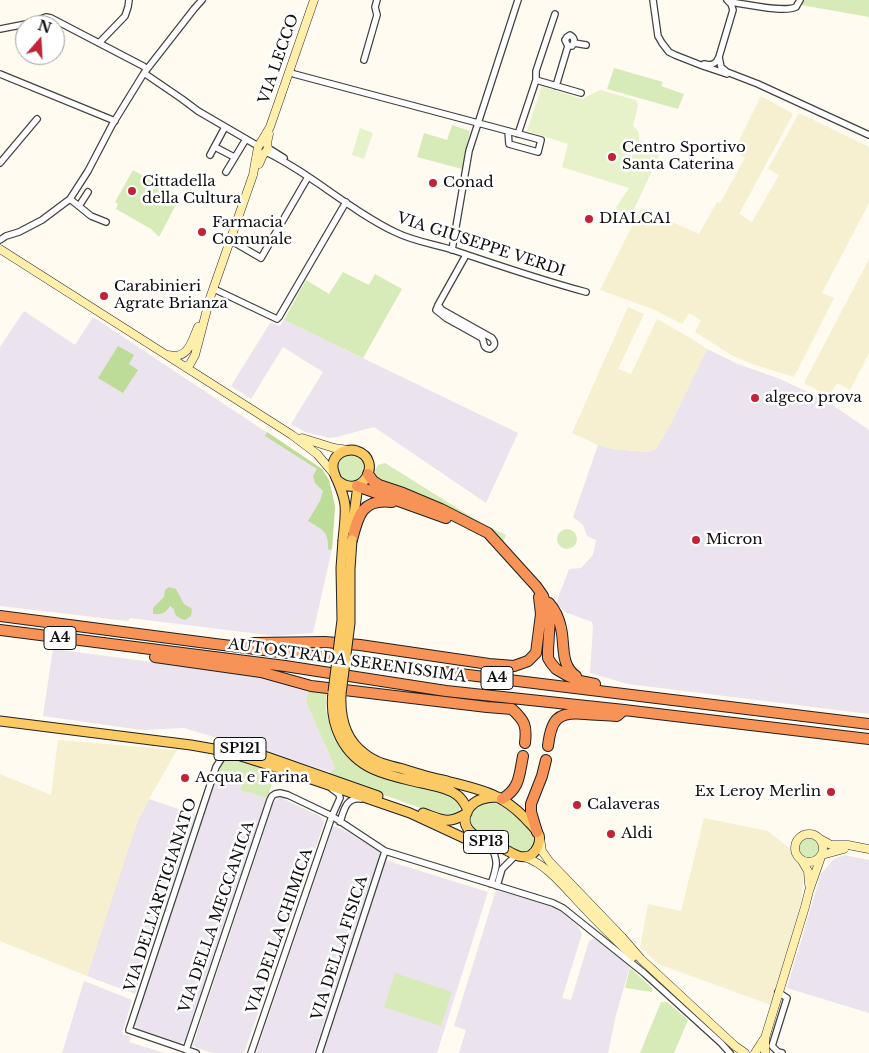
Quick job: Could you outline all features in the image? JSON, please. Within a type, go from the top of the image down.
[{"type":"highway","points":[[368,474],[379,485],[417,499],[482,530],[492,538],[536,586],[553,609],[558,617],[562,631],[566,667],[587,683]]},
{"type":"highway","points":[[357,486],[482,530]]},
{"type":"highway","points":[[347,540],[362,512],[370,504],[386,501],[409,505]]},
{"type":"highway","points":[[215,644],[325,642],[514,666],[528,661],[536,653],[541,614],[536,586]]},
{"type":"highway","points":[[543,596],[550,618],[549,660],[559,671],[587,683],[779,713]]},
{"type":"highway","name":"AUTOSTRADA SERENISSIMA","points":[[0,616],[869,724]]},
{"type":"highway","name":"AUTOSTRADA SERENISSIMA","points":[[0,630],[285,666],[446,692],[624,710],[869,739]]},
{"type":"highway","points":[[121,646],[158,658],[261,672],[311,686],[487,708],[512,709],[521,718],[525,726],[525,743]]},
{"type":"highway","points":[[548,746],[550,731],[556,720],[564,714],[580,713],[617,716],[624,710]]},
{"type":"highway","points":[[500,798],[511,794],[514,789],[523,756]]},
{"type":"highway","points":[[538,834],[531,812],[546,760]]},
{"type":"main road","points":[[336,477],[346,486],[357,486],[364,481],[368,474],[369,464],[364,455],[357,451],[348,450],[342,452],[335,459],[333,466],[336,477],[345,506],[350,569],[350,627],[333,711],[336,728],[344,744],[359,760],[373,769],[449,790],[460,797],[467,812]]},
{"type":"main road","points":[[347,540],[357,486]]},
{"type":"main road","points":[[337,693],[345,729],[356,746],[369,758],[448,782],[479,788],[500,798]]},
{"type":"main road","name":"SP121","points":[[0,716],[227,745],[271,758],[446,821],[456,820],[467,812]]},
{"type":"main road","name":"SP121","points":[[0,721],[223,750],[266,763],[320,783],[342,794],[377,802],[418,817],[466,839],[475,842],[487,842]]},
{"type":"main road","points":[[342,794],[354,790],[390,803],[396,803]]},
{"type":"main road","name":"SP13","points":[[488,797],[500,798],[517,810],[538,834],[539,844],[536,851],[520,856],[476,837],[467,827],[467,812],[473,804],[488,797]]},
{"type":"street","points":[[99,43],[125,16],[129,0]]},
{"type":"street","points":[[0,240],[42,220],[70,199],[145,71],[202,0]]},
{"type":"street","name":"VIA LECCO","points":[[184,367],[185,360],[214,289],[314,0]]},
{"type":"street","points":[[364,60],[377,15],[374,7],[377,0]]},
{"type":"street","points":[[452,250],[469,151],[518,0]]},
{"type":"street","points":[[652,0],[657,33],[660,41],[671,53],[711,69],[758,84],[869,135]]},
{"type":"street","points":[[730,1],[782,10],[796,7],[800,0]]},
{"type":"street","points":[[685,59],[710,65],[716,62],[733,9],[730,1]]},
{"type":"street","points":[[518,134],[555,14]]},
{"type":"street","name":"VIA GIUSEPPE VERDI","points":[[0,29],[31,24],[46,17],[51,18],[143,66],[145,71],[198,111],[263,148],[396,233],[586,292]]},
{"type":"street","points":[[556,86],[568,46],[565,40],[567,37],[573,36],[574,43],[586,45]]},
{"type":"street","points":[[719,57],[722,68],[732,75]]},
{"type":"street","points":[[289,72],[478,124],[508,131],[541,140],[538,152],[508,144],[508,131]]},
{"type":"street","points":[[0,74],[115,120]]},
{"type":"street","points":[[536,80],[582,93]]},
{"type":"street","points":[[0,163],[37,119]]},
{"type":"street","points":[[210,156],[225,127]]},
{"type":"street","points":[[226,172],[246,139]]},
{"type":"street","points":[[214,146],[234,157]]},
{"type":"street","points":[[0,153],[6,156]]},
{"type":"street","points":[[230,240],[261,258],[308,177]]},
{"type":"street","points":[[79,206],[88,192]]},
{"type":"street","points":[[70,199],[91,216],[106,222]]},
{"type":"street","points":[[214,289],[277,319],[346,202]]},
{"type":"street","points":[[0,249],[292,435],[317,454],[336,477]]},
{"type":"street","points":[[438,305],[442,310],[492,338],[495,344],[494,347],[490,349],[485,348],[482,338],[446,318],[436,310],[438,305],[466,255]]},
{"type":"street","name":"VIA LECCO","points":[[184,367],[190,364],[195,355],[208,305]]},
{"type":"street","name":"VIA LECCO","points":[[160,351],[175,356],[181,355],[186,352],[195,335]]},
{"type":"street","points":[[195,355],[196,364],[202,374],[214,385]]},
{"type":"street","points":[[292,435],[334,448],[348,450]]},
{"type":"street","points":[[192,745],[215,752],[217,756],[216,767]]},
{"type":"street","points":[[216,767],[222,757],[227,755],[266,763]]},
{"type":"street","name":"VIA DELL'ARTIGIANATO","points":[[186,1050],[129,1030],[216,767]]},
{"type":"street","name":"VIA DELLA MECCANICA","points":[[186,1050],[272,796],[280,793],[332,816]]},
{"type":"street","name":"VIA DELLA CHIMICA","points":[[251,1053],[332,816],[342,794]]},
{"type":"street","points":[[340,822],[348,802],[352,799],[358,798],[377,802]]},
{"type":"street","points":[[332,816],[385,851],[494,885],[568,911],[644,973],[732,1053]]},
{"type":"street","name":"SP13","points":[[538,834],[542,851],[549,861],[641,959],[735,1046],[746,1053]]},
{"type":"street","points":[[765,1053],[765,1038],[805,907],[808,891],[809,875],[806,866],[794,850],[795,845],[803,835],[814,834],[831,845],[848,845],[869,849]]},
{"type":"street","points":[[808,891],[823,848],[820,839]]},
{"type":"street","points":[[487,842],[497,861],[494,885]]},
{"type":"street","points":[[802,861],[814,862],[821,856],[843,849],[869,853]]},
{"type":"street","name":"VIA DELLA FISICA","points":[[318,1053],[385,851]]},
{"type":"street","points":[[494,885],[502,869],[520,856]]},
{"type":"street","name":"SP13","points":[[520,856],[533,860],[545,868],[603,928],[728,1045],[732,1053]]},
{"type":"street","points":[[778,992],[787,998],[772,1046],[782,1053]]},
{"type":"street","points":[[755,1053],[765,1038]]},
{"type":"street","points":[[186,1050],[196,1053]]},
{"type":"shaded area","points":[[761,96],[793,114],[739,214],[752,222],[779,175],[768,169],[799,113],[869,147],[869,203],[822,293],[834,298],[794,377],[733,356],[695,332],[701,320],[689,313],[682,324],[655,310],[600,290],[641,208],[699,234],[717,202],[720,203],[745,158],[734,151]]},
{"type":"shaded area","points":[[869,259],[869,353],[850,390],[837,383],[829,396],[804,383]]},
{"type":"shaded area","points":[[628,307],[644,314],[618,369],[631,374],[657,319],[707,349],[671,423],[656,449],[647,452],[613,449],[598,445],[572,433]]},
{"type":"shaded area","points":[[24,311],[75,345],[93,317],[322,469],[329,480],[335,506],[332,549],[313,633],[275,636],[130,618],[128,621],[0,606],[0,347]]},
{"type":"shaded area","points":[[284,320],[518,433],[486,503],[374,427],[330,438],[305,432],[291,424],[323,372],[283,347],[251,399],[231,386],[270,323],[280,326]]},
{"type":"shaded area","points":[[707,349],[825,400],[869,430],[869,714],[628,684],[590,673],[592,622],[565,612],[556,603],[569,569],[581,568],[593,555],[596,540],[587,536],[583,525],[573,517],[598,445],[613,449],[647,452],[656,449],[671,423]]},
{"type":"shaded area","points":[[53,649],[258,676],[308,692],[306,702],[335,768],[331,772],[184,728],[142,730],[43,716]]},
{"type":"shaded area","points":[[58,740],[177,750],[138,820],[87,976],[0,941],[0,774],[51,795]]},
{"type":"shaded area","points":[[219,771],[244,780],[241,790],[267,798],[185,1041],[180,1043],[137,1028],[134,1025]]},
{"type":"shaded area","points":[[278,798],[282,798],[321,817],[324,823],[244,1053],[213,1053],[193,1045],[273,803]]},
{"type":"shaded area","points":[[149,799],[196,815],[135,994],[87,976],[138,820]]},
{"type":"shaded area","points":[[704,818],[768,831],[789,848],[793,858],[802,868],[804,875],[800,907],[771,1005],[658,964],[640,948],[648,904],[681,911]]},
{"type":"shaded area","points":[[333,826],[344,830],[379,851],[380,855],[314,1053],[256,1053]]},
{"type":"shaded area","points":[[844,855],[869,860],[869,1013],[787,988],[821,874],[833,860]]},
{"type":"shaded area","points":[[385,860],[488,892],[437,1053],[322,1053]]},
{"type":"shaded area","points":[[496,890],[557,908],[578,926],[582,934],[562,998],[571,1000],[589,941],[596,938],[630,966],[616,1015],[608,1053],[459,1053],[466,1030],[454,1026]]},
{"type":"shaded area","points":[[84,981],[132,1000],[122,1034],[131,1037],[129,1042],[165,1053],[62,1053]]},
{"type":"green space","points":[[803,0],[869,0],[869,17],[801,5]]},
{"type":"green space","points":[[614,68],[663,82],[661,86],[684,94],[678,109],[607,89]]},
{"type":"green space","name":"Centro Sportivo Santa Caterina","points":[[542,86],[582,99],[600,90],[636,100],[638,106],[633,126],[638,132],[639,140],[663,147],[630,218],[615,209],[629,188],[562,167],[568,144],[527,131]]},
{"type":"green space","points":[[452,125],[470,131],[462,169],[417,157],[424,133],[447,140]]},
{"type":"green space","points":[[360,128],[373,133],[364,159],[352,155]]},
{"type":"green space","points":[[133,170],[180,197],[159,237],[151,229],[116,209],[118,204],[115,202]]},
{"type":"green space","points":[[343,272],[369,285],[375,274],[402,289],[363,358],[284,320],[306,280],[329,294]]},
{"type":"green space","points":[[118,346],[134,355],[129,364],[138,370],[123,393],[98,378]]},
{"type":"green space","points":[[267,432],[322,469],[329,480],[335,506],[332,549],[328,550],[324,531],[308,521],[320,501],[323,491],[315,483],[313,476],[317,469],[265,436]]},
{"type":"green space","points":[[352,454],[359,457],[363,462],[364,473],[357,481],[352,482],[340,477],[337,469],[341,458]]},
{"type":"green space","points":[[385,463],[481,523],[506,535],[503,542],[493,532],[446,506],[418,494],[381,482],[376,478],[375,470],[378,465]]},
{"type":"green space","points":[[567,529],[574,532],[577,539],[574,546],[567,549],[560,546],[557,539],[560,532]]},
{"type":"green space","points":[[169,587],[176,589],[184,604],[192,609],[191,616],[185,620],[177,616],[174,609],[170,606],[163,613],[153,614],[153,608],[164,597],[165,590]]},
{"type":"green space","points":[[308,692],[326,692],[326,711],[331,730],[339,746],[364,770],[378,776],[452,796],[460,804],[459,812],[452,816],[437,814],[329,775],[335,768],[306,702]]},
{"type":"green space","points":[[230,757],[275,771],[276,774],[267,798],[240,790],[244,780],[219,771],[223,759]]},
{"type":"green space","points":[[486,801],[499,802],[525,822],[534,835],[536,841],[534,846],[527,851],[521,852],[475,830],[469,818],[471,812],[479,804]]},
{"type":"green space","points":[[809,838],[816,841],[819,848],[816,855],[809,858],[802,855],[799,848],[802,841]]},
{"type":"green space","points":[[630,968],[652,988],[652,992],[625,988]]},
{"type":"green space","points":[[395,973],[452,992],[441,1026],[384,1007]]},
{"type":"green space","points":[[661,1002],[667,1002],[688,1020],[674,1053],[640,1053]]},
{"type":"place","name":"Centro Sportivo Santa Caterina","points":[[612,157]]},
{"type":"place","name":"Conad","points":[[433,183]]},
{"type":"place","name":"Cittadella della Cultura","points":[[132,191]]},
{"type":"place","name":"DIALCA1","points":[[589,219]]},
{"type":"place","name":"Farmacia Comunale","points":[[202,232]]},
{"type":"place","name":"Carabinieri Agrate Brianza","points":[[104,296]]},
{"type":"place","name":"algeco prova","points":[[755,398]]},
{"type":"place","name":"Micron","points":[[696,540]]},
{"type":"place","name":"Acqua e Farina","points":[[185,778]]},
{"type":"place","name":"Ex Leroy Merlin","points":[[831,792]]},
{"type":"place","name":"Calaveras","points":[[577,805]]},
{"type":"place","name":"Aldi","points":[[611,834]]}]
